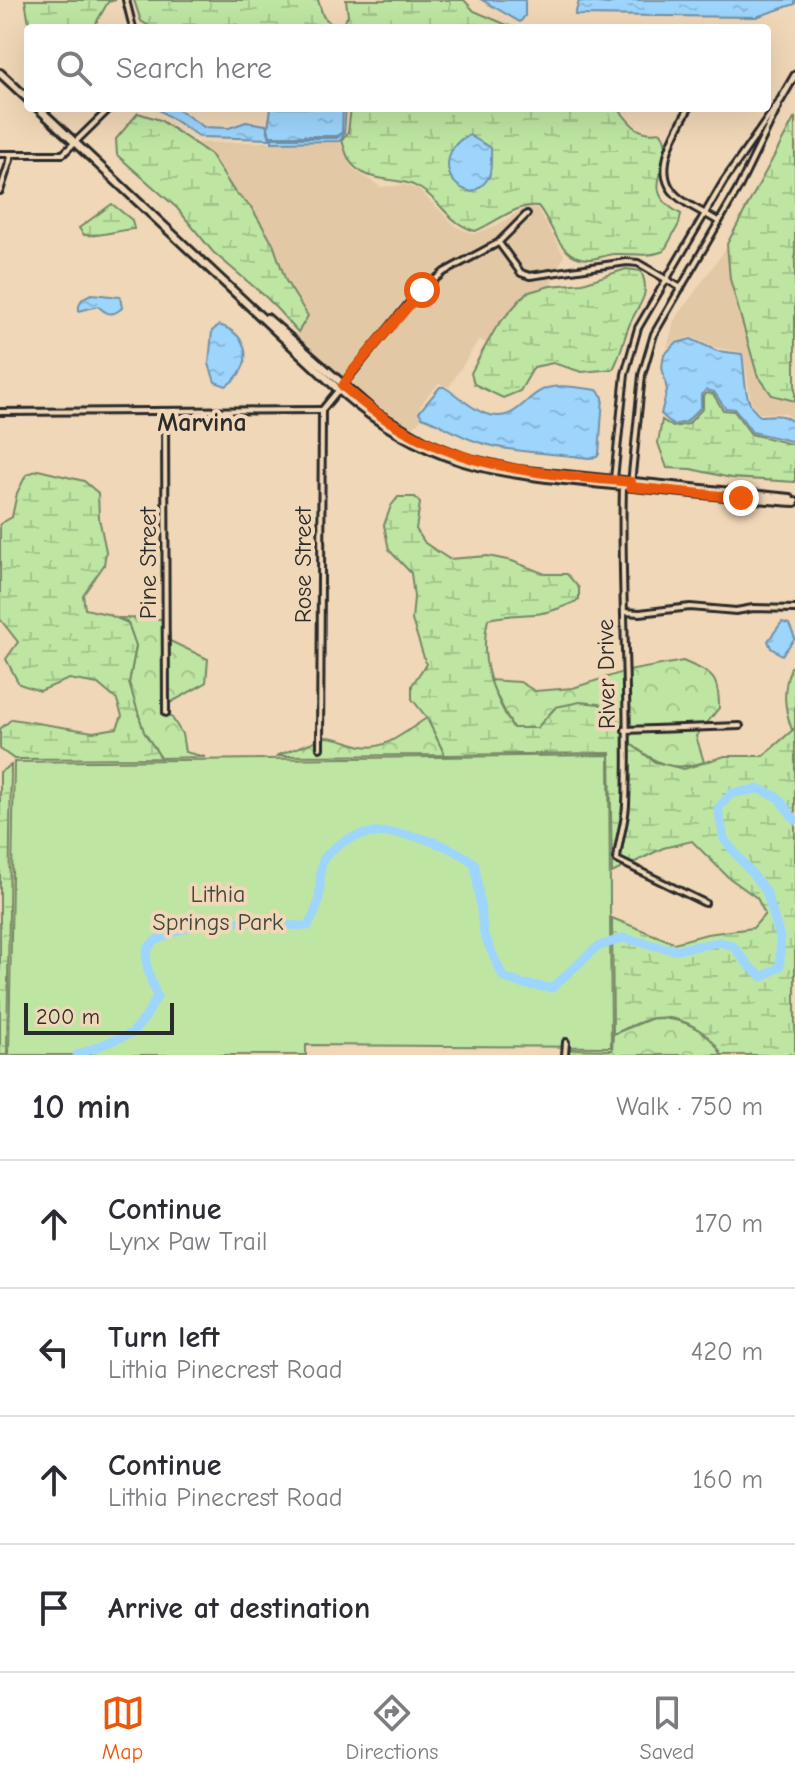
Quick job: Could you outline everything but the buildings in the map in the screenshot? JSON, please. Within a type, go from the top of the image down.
[{"type":"main road","points":[[0,73],[24,95]]},
{"type":"main road","points":[[42,112],[376,420],[405,438],[463,463],[513,475],[795,501]]},
{"type":"street","points":[[126,0],[132,24]]},
{"type":"street","points":[[614,483],[625,374],[638,328],[724,181],[795,75]]},
{"type":"street","name":"River Drive","points":[[705,903],[617,860],[626,807],[626,641],[621,563],[628,485],[646,354],[654,334],[760,147],[780,101]]},
{"type":"street","points":[[0,154],[63,154],[106,112]]},
{"type":"street","points":[[687,112],[673,137],[666,162],[666,182],[676,195],[719,222]]},
{"type":"street","points":[[0,191],[12,154]]},
{"type":"street","points":[[0,412],[322,410],[415,296],[444,272],[498,243],[527,214]]},
{"type":"street","points":[[498,243],[521,273],[530,276],[627,262],[638,263],[681,288]]},
{"type":"street","name":"Rose Street","points":[[320,748],[322,410]]},
{"type":"street","name":"Pine Street","points":[[165,412],[166,713]]},
{"type":"street","points":[[624,612],[690,607],[736,611],[795,609]]},
{"type":"street","points":[[625,730],[740,726]]},
{"type":"street","points":[[565,1055],[566,1042]]},
{"type":"shaded area","points":[[340,141],[353,169],[381,187],[405,185],[419,190],[457,227],[474,234],[495,226],[527,207],[537,208],[564,255],[557,270],[531,273],[523,270],[502,243],[530,215],[526,210],[497,240],[443,269],[413,293],[342,382],[295,337],[308,316],[286,281],[273,244],[251,207],[234,191],[210,154],[196,143]]},
{"type":"shaded area","points":[[498,246],[521,276],[530,279],[554,277],[550,286],[526,293],[497,326],[487,344],[479,339],[449,387],[439,384],[429,394],[417,411],[421,419],[410,431],[378,411],[346,385],[416,298],[445,275]]},
{"type":"shaded area","points":[[727,247],[730,279],[795,401],[795,421],[785,413],[758,413],[751,400],[743,352],[717,348],[691,337],[675,341],[667,349],[674,321]]},
{"type":"green space","points":[[25,0],[116,0],[108,2],[96,24],[29,23]]},
{"type":"green space","points":[[134,0],[318,0],[323,16],[331,24],[146,24],[141,21]]},
{"type":"green space","points":[[346,0],[464,0],[474,11],[505,24],[331,24],[343,23],[348,16]]},
{"type":"green space","points":[[351,112],[621,112],[641,131],[661,132],[666,155],[658,185],[667,204],[681,214],[679,224],[664,251],[588,259],[578,257],[563,247],[538,206],[514,210],[475,231],[458,223],[421,189],[405,182],[363,173],[347,156],[342,140],[348,133]]},
{"type":"green space","points":[[138,113],[160,120],[210,154],[234,191],[251,207],[273,244],[286,281],[308,316],[298,332],[267,298],[213,252],[177,208],[117,155],[116,139]]},
{"type":"green space","points":[[795,117],[795,401],[772,395],[757,374],[730,279],[727,244]]},
{"type":"green space","points":[[112,204],[132,220],[134,229],[84,235],[79,228]]},
{"type":"green space","points":[[626,269],[641,271],[645,287],[613,369],[582,372],[553,363],[534,367],[520,391],[503,398],[474,384],[471,373],[497,326],[526,293],[550,286],[583,283]]},
{"type":"green space","points":[[713,394],[723,410],[734,411],[751,434],[791,444],[795,442],[795,482],[731,478],[691,469],[667,468],[658,443],[662,420],[673,427],[688,424],[703,408],[703,396]]},
{"type":"green space","points":[[38,470],[84,481],[98,493],[99,518],[106,551],[104,565],[83,595],[85,609],[128,623],[136,646],[129,683],[144,732],[161,758],[14,759],[0,749],[0,729],[12,719],[93,732],[117,728],[122,716],[117,700],[98,684],[69,679],[40,691],[19,684],[6,659],[18,642],[0,619],[0,524],[12,517],[17,493],[26,475]]},
{"type":"green space","points":[[398,497],[415,497],[420,503],[416,529],[425,543],[449,559],[488,556],[512,561],[545,574],[567,574],[579,588],[579,600],[557,609],[488,619],[486,663],[499,702],[513,728],[537,728],[556,707],[580,702],[599,704],[616,716],[623,732],[623,807],[614,860],[624,867],[612,873],[610,753],[445,755],[427,718],[412,699],[412,685],[426,664],[412,620],[414,597],[411,573],[389,550],[384,525]]},
{"type":"green space","points":[[118,618],[163,619],[163,716],[168,716],[168,711],[182,734],[185,752],[205,757],[161,758],[144,732],[129,683],[136,646],[128,623]]},
{"type":"green space","points":[[168,620],[170,641],[208,659],[206,683],[168,704]]},
{"type":"green space","points":[[683,661],[707,673],[715,682],[719,708],[706,724],[628,727],[628,671]]},
{"type":"green space","points":[[791,667],[795,667],[795,728],[792,730],[785,699]]},
{"type":"green space","points":[[623,672],[623,732],[616,715],[556,707],[537,728],[513,728],[489,680],[520,682],[535,691],[573,688]]},
{"type":"green space","points":[[427,718],[445,755],[276,756],[318,740],[318,750],[322,750],[324,737],[362,746],[380,745]]},
{"type":"green space","points":[[795,728],[795,1055],[722,1055],[710,1039],[694,1026],[664,1017],[644,1021],[613,1034],[612,918],[674,943],[707,934],[753,928],[765,914],[757,898],[728,877],[692,841],[663,848],[631,864],[620,858],[629,808],[628,742],[655,762],[684,769],[725,756],[763,756]]},
{"type":"green space","points":[[701,730],[696,736],[704,762],[692,765],[664,764],[629,743],[628,732]]},
{"type":"green space","name":"Lithia Springs Park","points":[[609,755],[611,1047],[306,1045],[306,1055],[9,1055],[14,762]]},
{"type":"green space","points":[[11,765],[7,1055],[0,1055],[0,772]]},
{"type":"green space","points":[[653,1018],[693,1026],[709,1038],[722,1055],[568,1055],[568,1049],[612,1050],[613,1034]]},
{"type":"water","points":[[482,0],[525,0],[525,16],[520,22]]},
{"type":"water","points":[[622,0],[795,0],[795,4],[756,17],[575,15],[579,1],[608,4]]},
{"type":"water","points":[[162,112],[182,112],[204,127],[229,128],[246,122],[266,125],[270,138],[337,138],[344,132],[346,112],[344,134],[340,141],[272,142],[272,139],[200,137]]},
{"type":"water","points":[[270,112],[343,112],[342,132],[337,136],[270,136]]},
{"type":"water","points":[[469,135],[491,148],[488,179],[472,192],[454,182],[448,165],[453,148]]},
{"type":"water","points":[[92,294],[120,297],[122,308],[112,313],[106,313],[98,306],[79,311],[82,300]]},
{"type":"water","points":[[219,325],[238,336],[245,352],[241,370],[226,386],[215,382],[209,364],[212,331]]},
{"type":"water","points":[[691,339],[717,351],[742,354],[750,404],[760,416],[779,416],[791,420],[795,424],[795,439],[791,441],[752,432],[735,409],[725,408],[714,392],[706,390],[701,395],[701,407],[686,422],[673,425],[661,414],[667,390],[662,367],[664,355],[676,343]]},
{"type":"water","points":[[565,386],[597,390],[603,397],[599,454],[589,458],[519,451],[491,446],[463,436],[422,417],[419,412],[440,387],[480,412],[497,416],[513,412],[547,388]]},
{"type":"water","points":[[782,622],[789,624],[795,638],[782,655],[771,648],[768,641]]},
{"type":"waterway","points":[[77,1055],[132,1033],[145,1018],[157,997],[146,960],[148,949],[154,942],[187,928],[221,922],[308,926],[319,898],[323,860],[346,840],[363,834],[403,834],[424,839],[461,854],[475,864],[484,935],[503,977],[522,984],[552,988],[597,947],[623,938],[674,950],[720,942],[733,946],[763,977],[780,966],[780,937],[766,891],[724,839],[718,808],[732,793],[759,789],[778,797],[795,820]]},
{"type":"district","name":"Marvina","points":[[202,422]]},
{"type":"route","points":[[422,290],[343,386],[390,422],[438,448],[492,465],[529,472],[631,482],[631,487],[741,498]]}]
